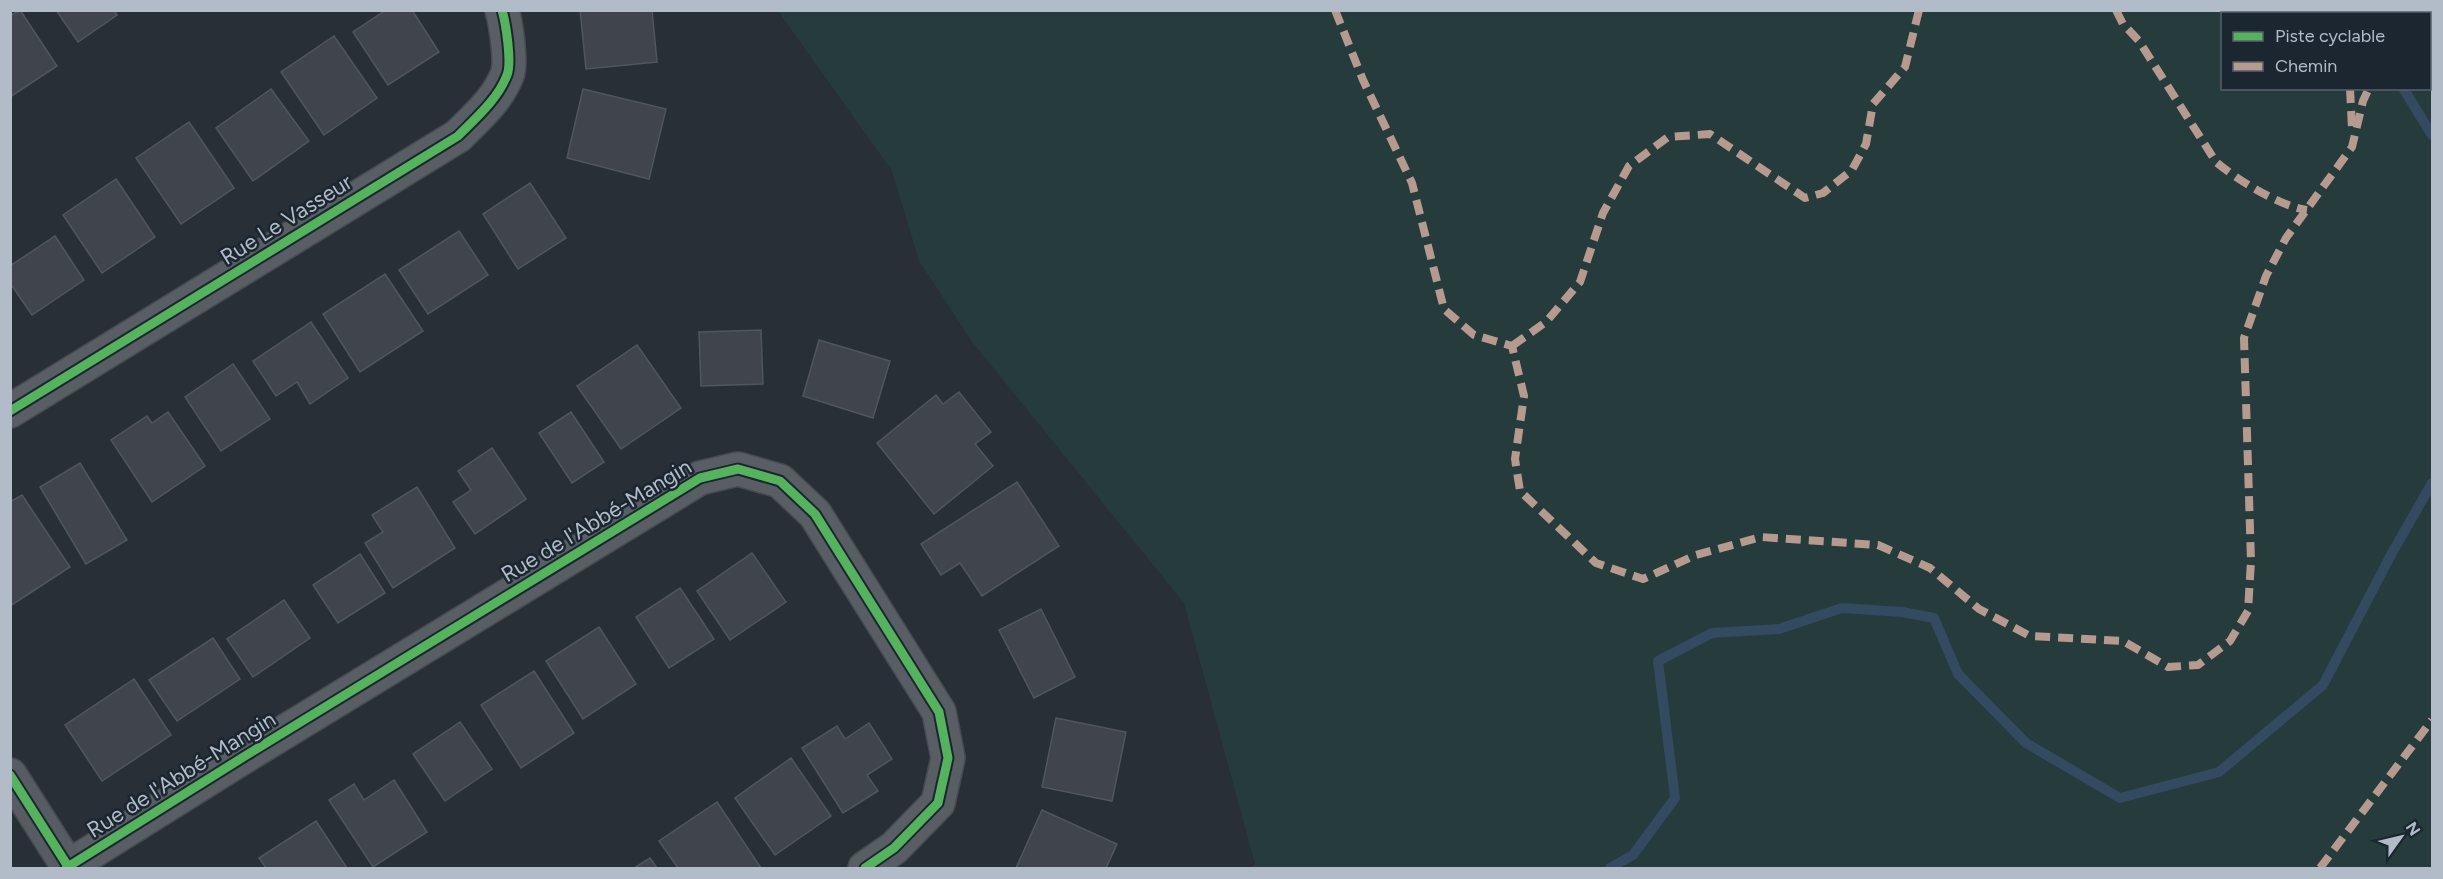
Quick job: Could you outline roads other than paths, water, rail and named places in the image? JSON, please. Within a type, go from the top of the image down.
[{"type":"street","name":"Rue Le Vasseur","points":[[10,411],[458,136],[487,107],[508,74],[507,29],[502,10]]},
{"type":"street","name":"Rue de l'Abbé-Mangin","points":[[68,868],[245,756],[700,478],[738,469],[780,481],[815,514],[939,712],[948,758],[938,802],[894,848],[865,868]]},
{"type":"street","points":[[10,775],[68,868]]},
{"type":"waterway","points":[[2404,90],[2432,135]]},
{"type":"waterway","points":[[1610,868],[1633,855],[1675,798],[1658,661],[1712,633],[1779,629],[1842,608],[1902,612],[1934,618],[1958,674],[2026,743],[2120,798],[2219,772],[2323,685],[2392,553],[2432,483]]}]
